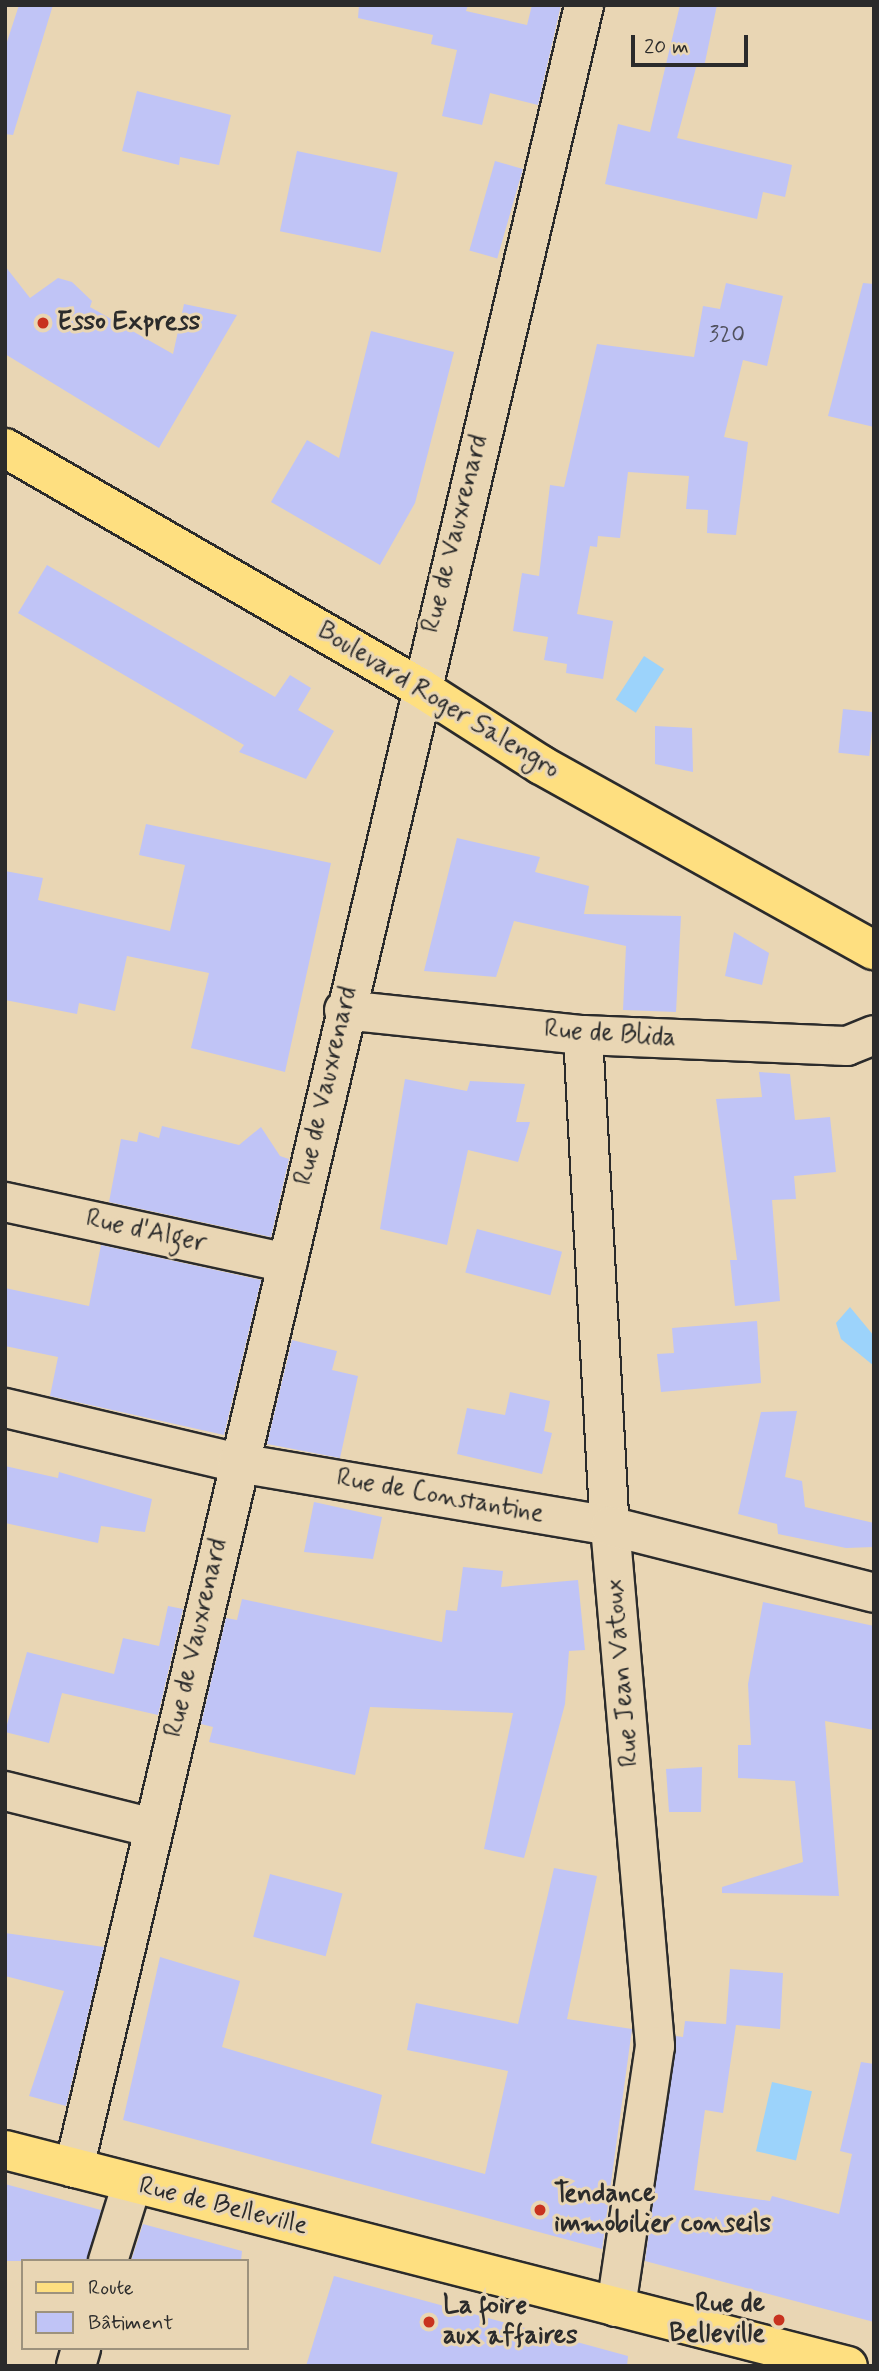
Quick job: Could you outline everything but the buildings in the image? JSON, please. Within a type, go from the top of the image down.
[{"type":"main road","name":"Boulevard Roger Salengro","points":[[5,448],[419,687],[541,765],[874,950]]},
{"type":"main road","name":"Rue de Belleville","points":[[5,2150],[848,2366]]},
{"type":"street","name":"Rue de Vauxrenard","points":[[74,2168],[287,1263],[419,687],[584,5]]},
{"type":"street","name":"Rue de Blida","points":[[344,1010],[583,1035],[847,1046],[874,1035]]},
{"type":"street","name":"Rue Jean Vatoux","points":[[583,1035],[610,1527],[655,2046],[616,2307]]},
{"type":"street","name":"Rue d'Alger","points":[[5,1202],[287,1263]]},
{"type":"street","name":"Rue de Constantine","points":[[5,1408],[238,1463],[610,1527],[874,1593]]},
{"type":"street","points":[[5,1791],[153,1828]]},
{"type":"street","points":[[109,2259],[132,2184]]},
{"type":"water","points":[[644,656],[664,669],[636,713],[616,700]]},
{"type":"water","points":[[850,1307],[874,1336],[874,1366],[841,1339],[836,1323]]},
{"type":"water","points":[[772,2082],[812,2091],[796,2160],[756,2151]]},
{"type":"place","name":"Esso Express","points":[[43,323]]},
{"type":"place","name":"Tendance immobilier conseils","points":[[540,2210]]},
{"type":"place","name":"Rue de Belleville","points":[[779,2320]]},
{"type":"place","name":"La foire aux affaires","points":[[429,2322]]}]
